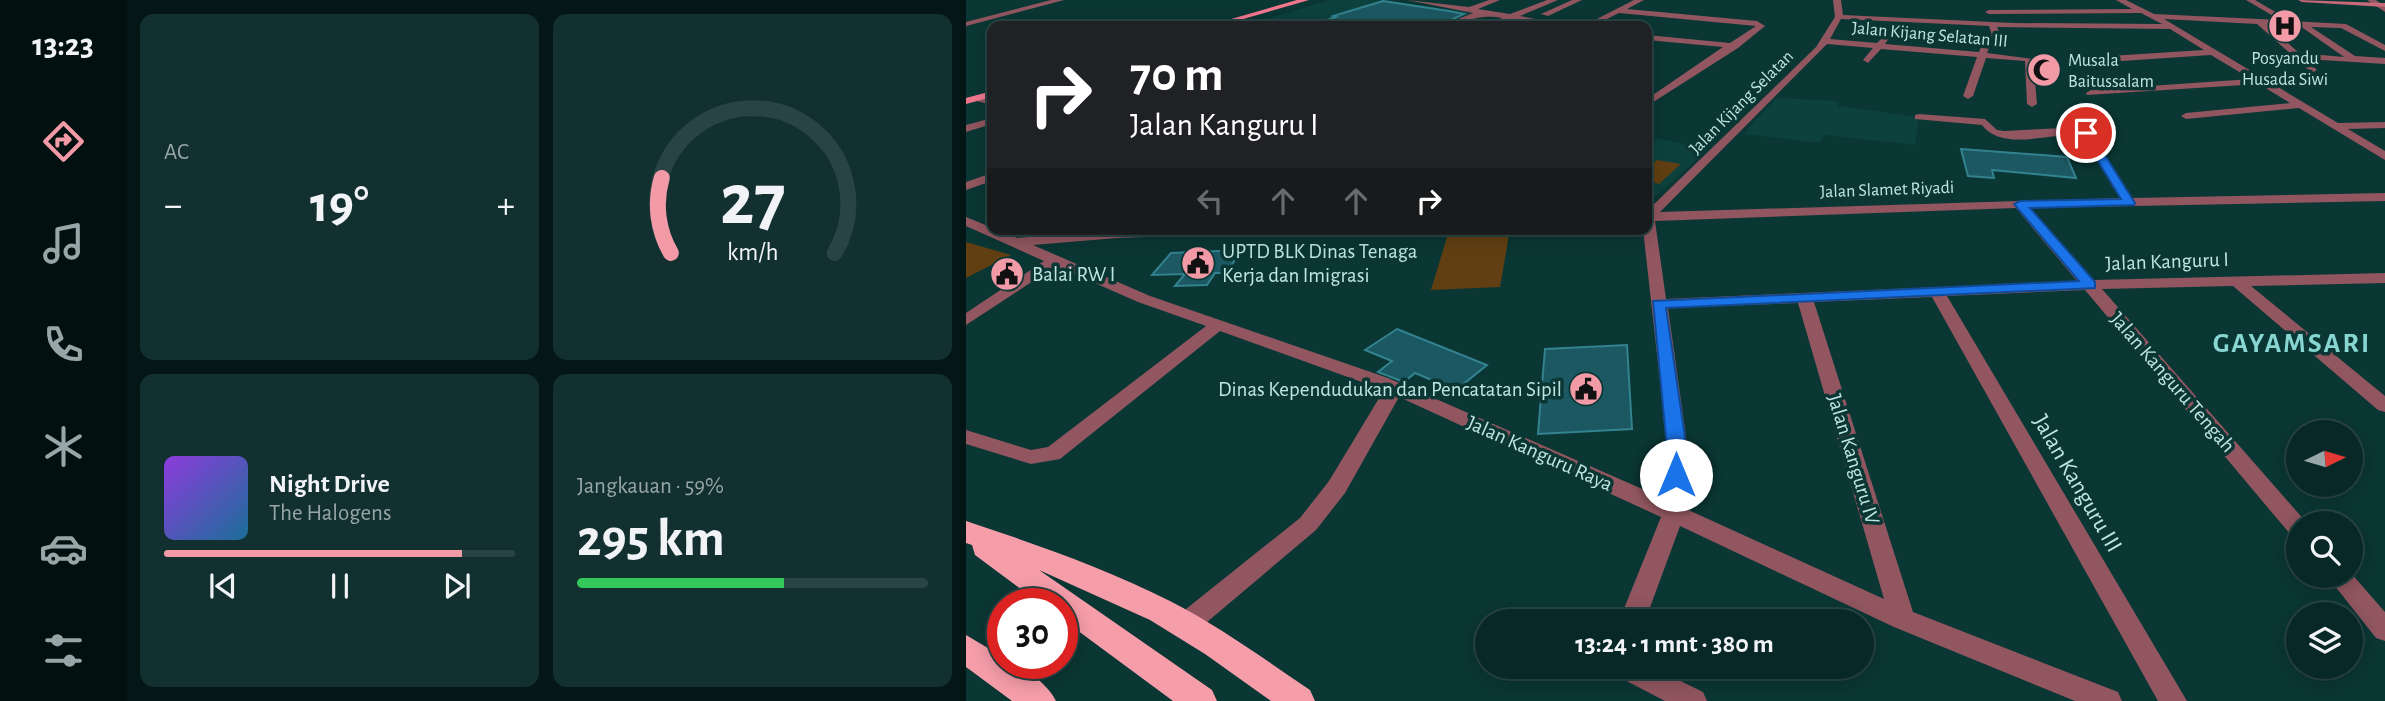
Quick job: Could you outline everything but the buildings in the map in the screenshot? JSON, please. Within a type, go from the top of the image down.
[{"type":"highway","points":[[966,533],[1094,580],[1185,625],[1259,672],[1298,701]]},
{"type":"highway","points":[[966,533],[1200,701]]},
{"type":"highway","points":[[966,649],[1039,701]]},
{"type":"main road","points":[[1230,21],[1305,0]]},
{"type":"main road","points":[[1245,21],[1319,0]]},
{"type":"main road","points":[[2302,0],[2380,5]]},
{"type":"main road","points":[[1256,14],[1270,14]]},
{"type":"main road","points":[[970,98],[987,90]]},
{"type":"street","points":[[966,24],[1060,0]]},
{"type":"street","points":[[1411,0],[1536,21]]},
{"type":"street","points":[[1469,10],[1496,0]]},
{"type":"street","points":[[1501,21],[1554,0]]},
{"type":"street","points":[[1530,20],[1578,0]]},
{"type":"street","points":[[2120,0],[2172,27],[2385,156]]},
{"type":"street","points":[[2250,0],[2290,23]]},
{"type":"street","points":[[1595,21],[1619,6],[1636,2]]},
{"type":"street","points":[[1619,6],[1760,24],[1735,46],[1652,100]]},
{"type":"street","points":[[1840,7],[1997,24],[2172,27]]},
{"type":"street","name":"Jalan Kijang Selatan","points":[[1652,212],[1825,41],[1840,7]]},
{"type":"street","points":[[1458,21],[1482,12]]},
{"type":"street","points":[[1981,12],[2148,13],[2347,27],[2385,48]]},
{"type":"street","points":[[1968,96],[1988,38],[1997,36],[1996,13]]},
{"type":"street","points":[[2260,22],[2312,70]]},
{"type":"street","points":[[2302,24],[2371,73]]},
{"type":"street","points":[[1868,60],[1887,35]]},
{"type":"street","points":[[1924,62],[1933,37]]},
{"type":"street","points":[[1652,38],[1735,46]]},
{"type":"street","name":"Jalan Kijang Selatan III","points":[[1825,41],[1983,55],[2030,54],[2032,104]]},
{"type":"street","points":[[2078,61],[2212,52]]},
{"type":"street","points":[[2298,56],[2385,61]]},
{"type":"street","points":[[2091,93],[2259,81]]},
{"type":"street","points":[[2186,116],[2300,105]]},
{"type":"street","points":[[1919,117],[1985,121],[1993,132],[2011,136],[2073,131],[2088,134],[2129,203]]},
{"type":"street","points":[[966,129],[987,123]]},
{"type":"street","points":[[2336,126],[2385,125]]},
{"type":"street","points":[[966,186],[987,179]]},
{"type":"street","name":"Jalan Slamet Riyadi","points":[[1652,217],[2020,204],[2385,197]]},
{"type":"street","name":"Jalan Kanguru Tengah","points":[[2020,204],[2286,514]]},
{"type":"street","points":[[967,222],[987,215]]},
{"type":"street","name":"Jalan Kanguru Raya","points":[[967,222],[987,230]]},
{"type":"street","name":"Jalan Kanguru Raya","points":[[1001,235],[1144,299],[1395,388],[1903,619],[2108,701]]},
{"type":"street","points":[[1019,242],[1105,235]]},
{"type":"street","points":[[1637,609],[1673,515],[1677,444],[1649,235]]},
{"type":"street","points":[[966,320],[1055,260]]},
{"type":"street","name":"Jalan Kanguru I","points":[[1658,304],[2090,285],[2385,278]]},
{"type":"street","points":[[2235,280],[2385,406]]},
{"type":"street","name":"Jalan Kanguru III","points":[[1937,292],[2173,701]]},
{"type":"street","name":"Jalan Kanguru IV","points":[[1805,299],[1903,619]]},
{"type":"street","points":[[966,437],[1031,457],[1053,454],[1218,325]]},
{"type":"street","points":[[1185,625],[1307,524],[1337,487],[1395,388]]},
{"type":"street","points":[[2349,588],[2385,630]]},
{"type":"street","points":[[1650,679],[1693,701]]},
{"type":"shaded area","points":[[1330,0],[1384,0],[1473,13],[1452,21],[1260,21]]},
{"type":"shaded area","points":[[1776,98],[1837,101],[1838,106],[1919,117],[1915,145],[1824,135],[1820,143],[1743,134]]},
{"type":"shaded area","points":[[1652,137],[1708,149],[1652,199]]},
{"type":"shaded area","points":[[1657,160],[1681,164],[1659,184],[1652,182],[1652,164]]},
{"type":"shaded area","points":[[1509,235],[1500,287],[1431,290],[1447,237]]},
{"type":"shaded area","points":[[966,242],[1011,255],[966,278]]},
{"type":"place","name":"Posyandu Husada Siwi","points":[[2285,26]]},
{"type":"place","name":"Musala Baitussalam","points":[[2044,70]]},
{"type":"place","name":"UPTD BLK Dinas Tenaga Kerja dan Imigrasi","points":[[1198,263]]},
{"type":"place","name":"Balai RW I","points":[[1007,274]]},
{"type":"place","name":"Dinas Kependudukan dan Pencatatan Sipil","points":[[1586,389]]},
{"type":"district","name":"GAYAMSARI","points":[[2292,342]]},
{"type":"route","points":[[1676,475],[1677,444],[1658,304],[2090,285],[2020,204],[2129,203],[2086,133]]}]
